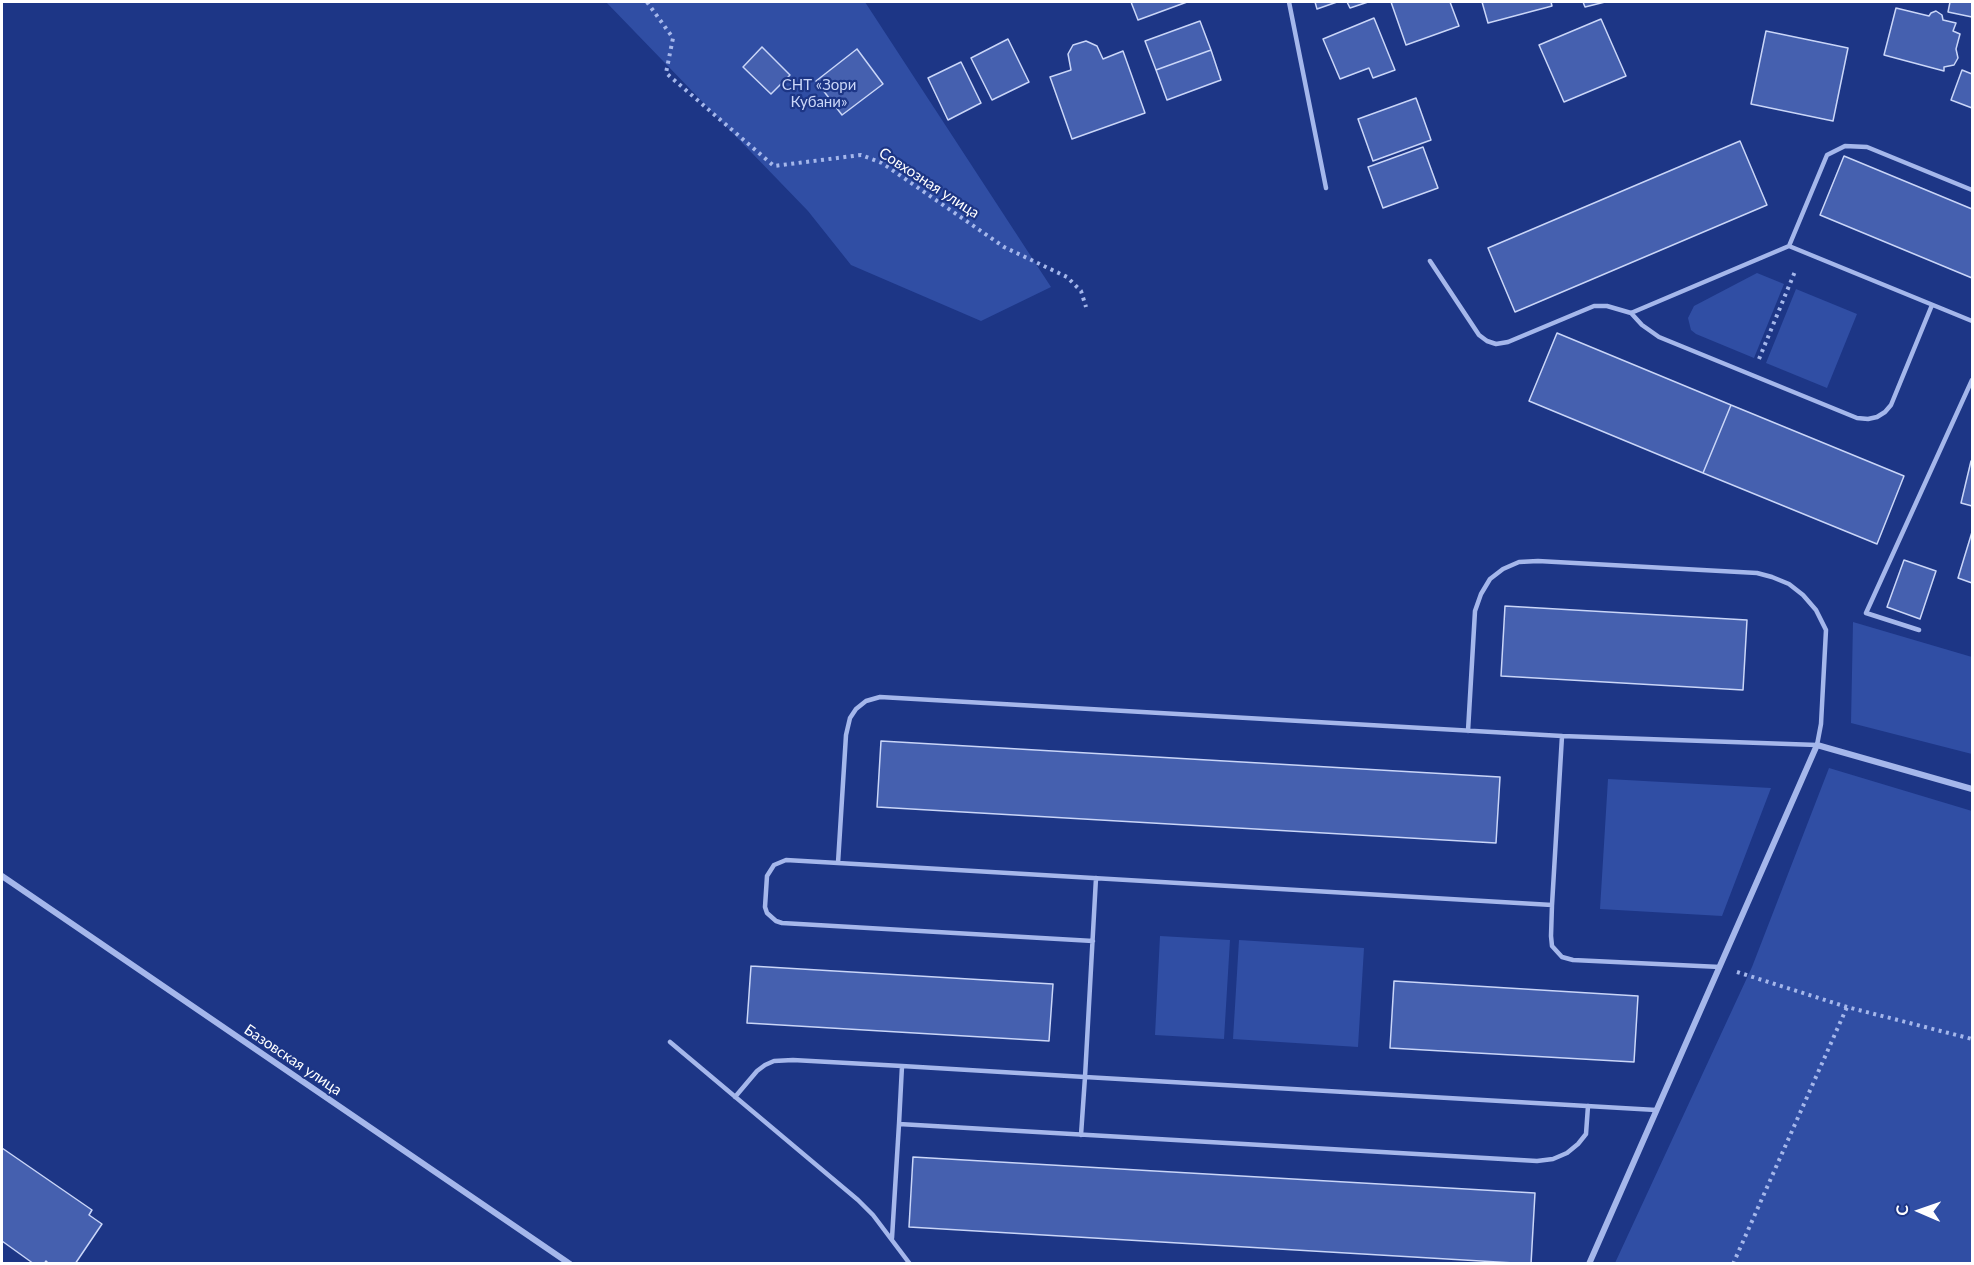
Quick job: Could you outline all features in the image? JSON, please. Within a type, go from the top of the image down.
[{"type":"street","points":[[1588,1263],[1817,745],[1972,789]]},
{"type":"street","name":"Базовская улица","points":[[2,876],[570,1263]]},
{"type":"lane","points":[[1289,2],[1326,188]]},
{"type":"lane","points":[[1631,313],[1789,246],[1827,155],[1845,146],[1867,147],[1972,190]]},
{"type":"lane","points":[[1789,246],[1972,321]]},
{"type":"lane","points":[[1430,261],[1479,335],[1487,341],[1496,344],[1508,342],[1594,306],[1616,307],[1631,313],[1642,325],[1659,337],[1857,418],[1868,419],[1877,417],[1891,405],[1932,305]]},
{"type":"lane","points":[[1919,630],[1866,613],[1972,380]]},
{"type":"lane","points":[[838,863],[846,735],[850,718],[866,701],[880,697],[1468,731],[1562,736],[1817,745],[1821,724],[1826,630],[1816,610],[1803,595],[1789,585],[1757,573],[1538,561],[1519,562],[1503,569],[1490,579],[1480,594],[1475,611],[1468,731]]},
{"type":"lane","points":[[1562,736],[1552,905],[1552,946],[1562,957],[1573,960],[1720,967]]},
{"type":"lane","points":[[1093,941],[776,921],[767,913],[765,907],[767,876],[774,865],[786,860],[1552,905]]},
{"type":"lane","points":[[1081,1135],[1096,878]]},
{"type":"lane","points":[[670,1042],[858,1200],[873,1215],[910,1263]]},
{"type":"lane","points":[[735,1097],[765,1065],[774,1061],[793,1060],[1656,1110]]},
{"type":"lane","points":[[892,1239],[902,1066]]},
{"type":"lane","points":[[898,1124],[1537,1161],[1560,1156],[1578,1144],[1586,1134],[1588,1106]]},
{"type":"path","name":"Совхозная улица","points":[[647,2],[673,38],[666,73],[774,166],[861,155],[882,163],[1004,247],[1067,277],[1081,291],[1086,307]]},
{"type":"path","points":[[1753,375],[1803,252]]},
{"type":"path","points":[[1720,967],[1847,1007],[1972,1039]]},
{"type":"path","points":[[1733,1263],[1847,1007]]},
{"type":"green space","name":"СНТ «Зори Кубани»","points":[[606,2],[865,2],[1051,287],[981,321],[851,265],[808,211]]},
{"type":"green space","points":[[1757,273],[1784,284],[1754,358],[1691,330],[1688,318],[1694,306]]},
{"type":"green space","points":[[1796,289],[1857,314],[1827,388],[1766,363]]},
{"type":"green space","points":[[1853,622],[1972,657],[1972,754],[1851,723]]},
{"type":"green space","points":[[1829,768],[1972,811],[1972,1263],[1615,1263],[1752,967]]},
{"type":"green space","points":[[1608,779],[1771,788],[1722,916],[1600,909]]},
{"type":"green space","points":[[1160,936],[1230,940],[1224,1039],[1155,1035]]},
{"type":"green space","points":[[1239,940],[1364,948],[1358,1047],[1233,1039]]},
{"type":"building","points":[[1131,2],[1187,2],[1138,20]]},
{"type":"building","points":[[1315,2],[1337,2],[1317,9]]},
{"type":"building","points":[[1347,2],[1368,2],[1350,8]]},
{"type":"building","points":[[1391,2],[1450,2],[1459,26],[1406,45]]},
{"type":"building","points":[[1482,2],[1551,2],[1552,6],[1488,23]]},
{"type":"building","points":[[1583,2],[1605,2],[1585,7]]},
{"type":"building","points":[[1950,2],[1972,2],[1972,17],[1948,12]]},
{"type":"building","points":[[1896,8],[1929,16],[1936,11],[1942,15],[1943,20],[1956,23],[1953,31],[1960,34],[1956,49],[1958,58],[1954,65],[1944,67],[1944,71],[1884,55]]},
{"type":"building","points":[[1374,18],[1395,70],[1373,78],[1369,68],[1340,79],[1323,39]]},
{"type":"building","points":[[1601,19],[1626,76],[1564,102],[1539,45]]},
{"type":"building","points":[[1200,21],[1211,50],[1156,70],[1145,41]]},
{"type":"building","points":[[1766,31],[1848,48],[1833,121],[1751,104]]},
{"type":"building","points":[[1008,39],[1029,82],[992,100],[971,58]]},
{"type":"building","points":[[1086,41],[1097,46],[1103,59],[1123,51],[1145,113],[1072,139],[1050,77],[1071,70],[1068,54],[1073,45]]},
{"type":"building","points":[[762,47],[790,75],[771,94],[743,67]]},
{"type":"building","points":[[857,49],[883,84],[842,115],[816,81]]},
{"type":"building","points":[[1211,50],[1221,80],[1167,100],[1156,70]]},
{"type":"building","points":[[961,62],[981,103],[948,120],[928,78]]},
{"type":"building","points":[[1962,70],[1972,74],[1972,108],[1951,100]]},
{"type":"building","points":[[1416,98],[1431,140],[1373,161],[1358,119]]},
{"type":"building","points":[[1740,141],[1767,205],[1515,312],[1488,248]]},
{"type":"building","points":[[1423,147],[1438,188],[1383,208],[1368,167]]},
{"type":"building","points":[[1844,156],[1972,209],[1972,278],[1820,215]]},
{"type":"building","points":[[1557,333],[1731,405],[1703,473],[1529,401]]},
{"type":"building","points":[[1731,405],[1904,476],[1877,544],[1703,473]]},
{"type":"building","points":[[1972,461],[1972,506],[1961,503]]},
{"type":"building","points":[[1972,532],[1972,583],[1958,578]]},
{"type":"building","points":[[1904,560],[1936,571],[1920,619],[1887,607]]},
{"type":"building","points":[[1505,606],[1747,620],[1743,690],[1501,676]]},
{"type":"building","points":[[881,741],[1500,777],[1496,843],[877,807]]},
{"type":"building","points":[[751,966],[1053,984],[1049,1041],[747,1023]]},
{"type":"building","points":[[1394,981],[1638,996],[1634,1062],[1390,1048]]},
{"type":"building","points":[[2,1148],[92,1210],[89,1215],[102,1224],[75,1264],[49,1264],[46,1261],[44,1264],[34,1264],[2,1241]]},
{"type":"building","points":[[913,1157],[1535,1193],[1531,1264],[909,1227]]}]
